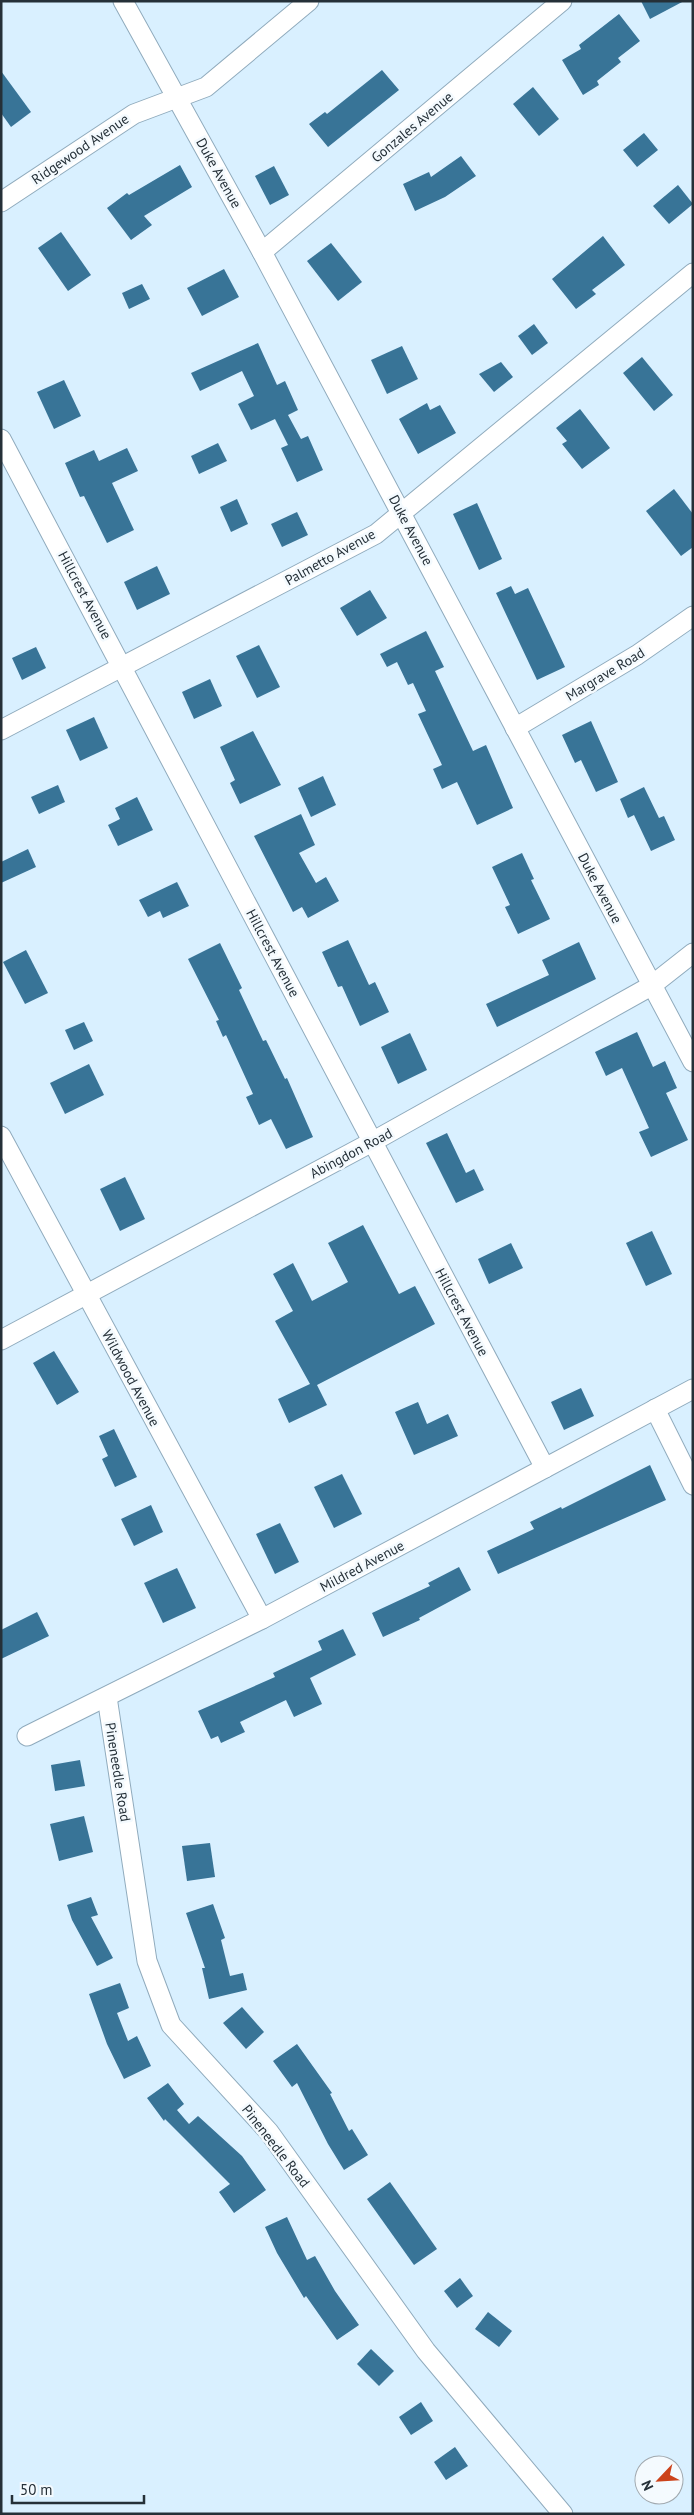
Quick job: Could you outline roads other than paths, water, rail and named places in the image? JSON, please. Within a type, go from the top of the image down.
[{"type":"street","name":"Duke Avenue","points":[[123,1],[262,252],[693,1062]]},
{"type":"street","name":"Ridgewood Avenue","points":[[1,202],[134,114],[206,87],[309,1]]},
{"type":"street","name":"Gonzales Avenue","points":[[262,252],[562,1]]},
{"type":"street","name":"Palmetto Avenue","points":[[1,730],[376,534],[401,511],[693,273]]},
{"type":"street","name":"Hillcrest Avenue","points":[[1,439],[124,667],[545,1468]]},
{"type":"street","name":"Margrave Road","points":[[515,728],[637,655],[693,616]]},
{"type":"street","name":"Abingdon Road","points":[[1,1340],[372,1142],[651,986],[693,953]]},
{"type":"street","name":"Wildwood Avenue","points":[[1,1136],[262,1619]]},
{"type":"street","name":"Mildred Avenue","points":[[27,1736],[262,1619],[693,1389]]},
{"type":"street","points":[[654,1409],[693,1485]]},
{"type":"street","name":"Pineneedle Road","points":[[107,1697],[147,1962],[171,2025],[269,2132],[426,2351],[563,2514]]}]
